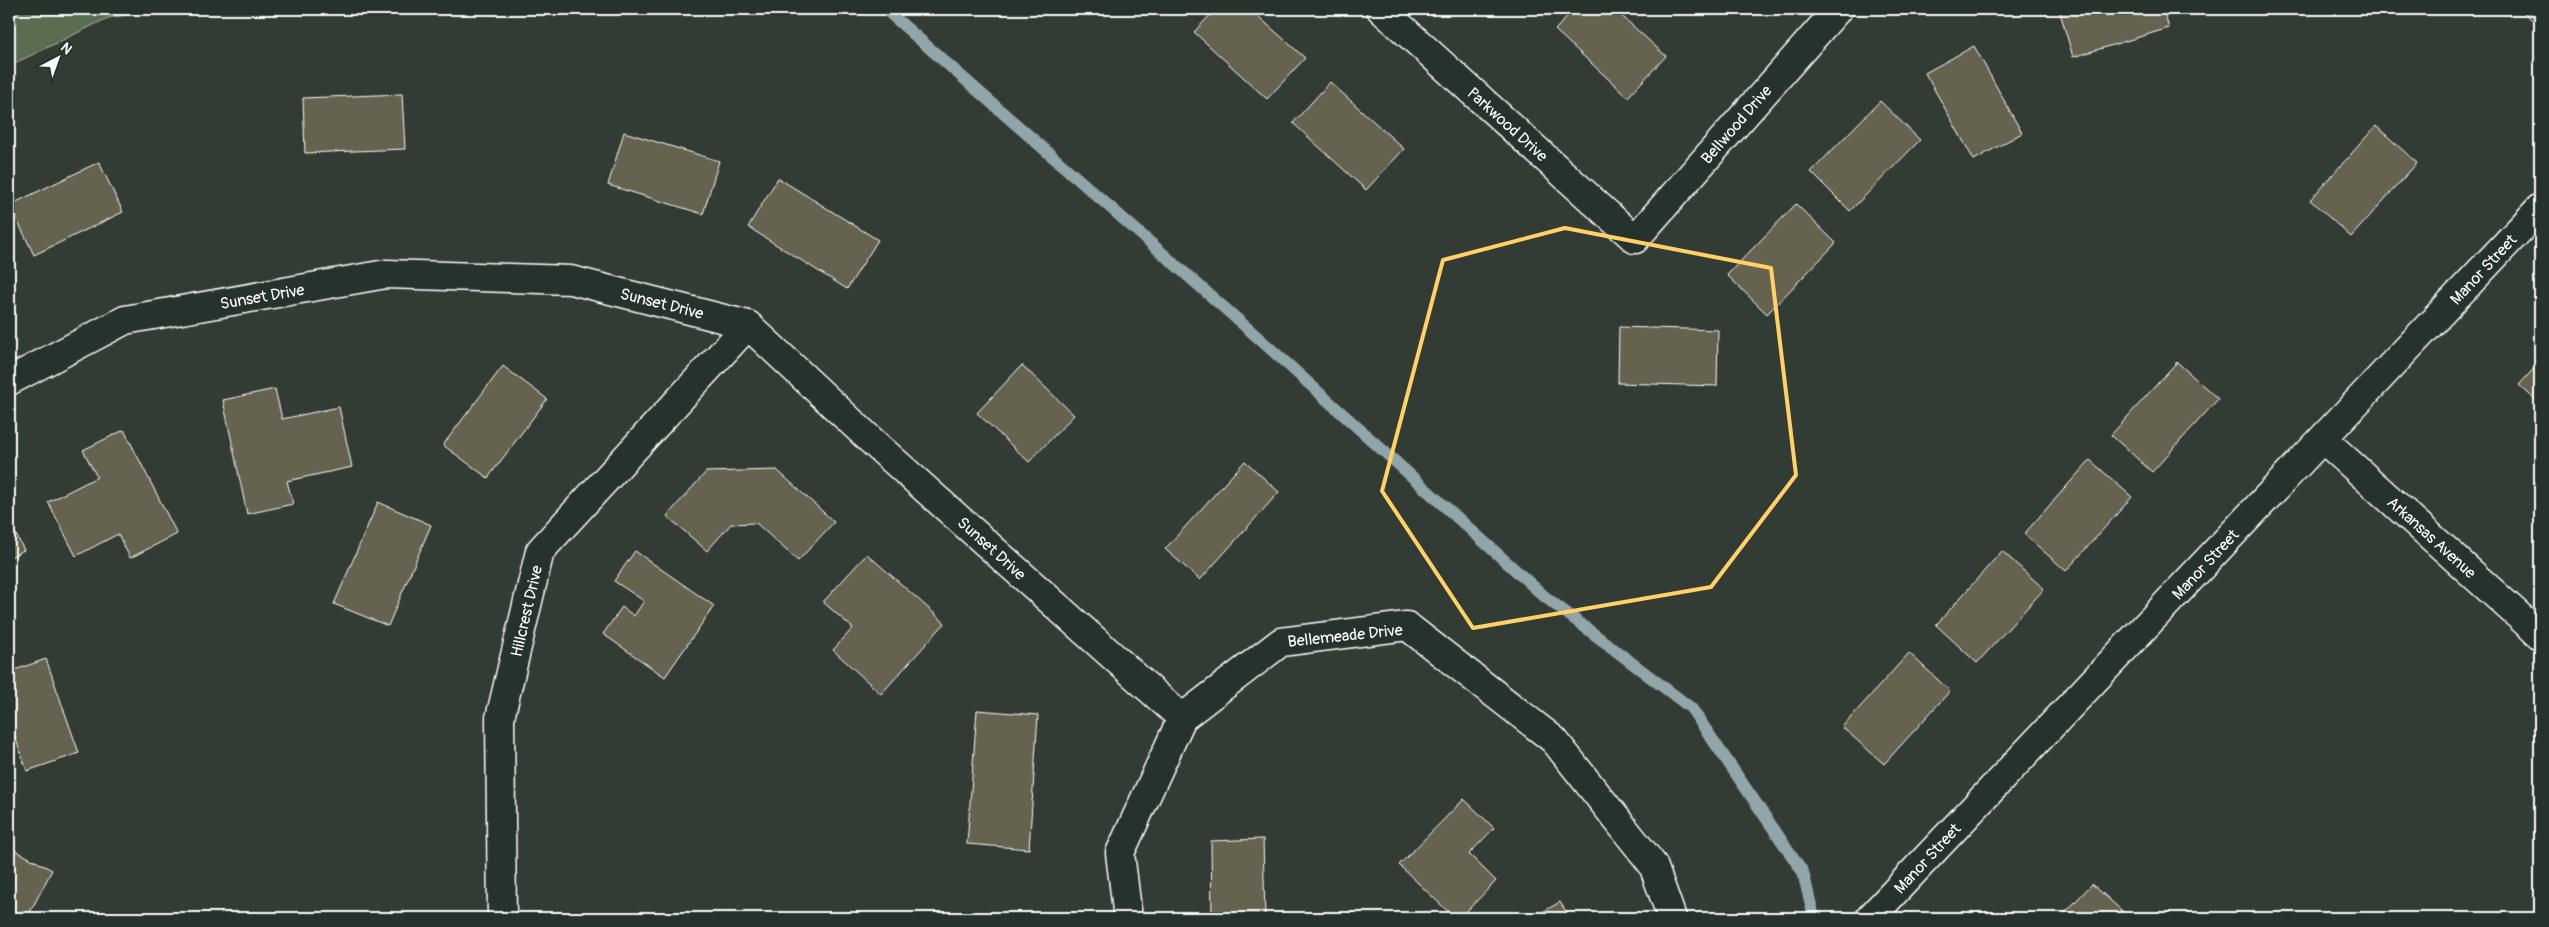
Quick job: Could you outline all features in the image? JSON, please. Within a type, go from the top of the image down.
[{"type":"street","name":"Parkwood Drive","points":[[1381,9],[1635,239]]},
{"type":"street","name":"Bellwood Drive","points":[[1635,239],[1838,9]]},
{"type":"street","name":"Manor Street","points":[[1886,913],[2323,439],[2540,208]]},
{"type":"street","name":"Sunset Drive","points":[[9,380],[125,320],[386,274],[571,280],[748,324],[875,444],[1182,718]]},
{"type":"street","name":"Hillcrest Drive","points":[[502,918],[500,718],[540,551],[748,324]]},
{"type":"street","name":"Arkansas Avenue","points":[[2323,439],[2540,636]]},
{"type":"street","name":"Bellemeade Drive","points":[[1128,918],[1120,854],[1182,718],[1280,642],[1407,626],[1554,740],[1653,865],[1672,918]]},
{"type":"highlighted area","points":[[1565,228],[1771,268],[1796,475],[1711,587],[1473,628],[1382,491],[1443,260]]},
{"type":"green space","points":[[9,9],[163,9],[108,18],[9,66]]},
{"type":"building","points":[[1216,9],[1250,9],[1305,58],[1267,99],[1194,32]]},
{"type":"building","points":[[1574,9],[1614,9],[1666,56],[1628,97],[1555,30]]},
{"type":"building","points":[[2059,9],[2163,9],[2169,28],[2073,57]]},
{"type":"building","points":[[2520,9],[2540,9],[2540,27]]},
{"type":"building","points":[[1974,46],[2022,133],[1974,160],[1925,73]]},
{"type":"building","points":[[1330,82],[1404,149],[1366,190],[1293,123]]},
{"type":"building","points":[[402,94],[405,149],[305,153],[303,98]]},
{"type":"building","points":[[1880,101],[1920,140],[1850,211],[1811,172]]},
{"type":"building","points":[[2376,126],[2417,163],[2351,237],[2310,200]]},
{"type":"building","points":[[624,132],[719,161],[703,214],[608,185]]},
{"type":"building","points":[[99,162],[123,212],[34,255],[10,205]]},
{"type":"building","points":[[778,178],[878,240],[847,289],[748,227]]},
{"type":"building","points":[[1796,204],[1836,243],[1767,314],[1727,275]]},
{"type":"building","points":[[1619,327],[1718,330],[1717,386],[1618,383]]},
{"type":"building","points":[[2177,362],[2218,399],[2152,472],[2111,435]]},
{"type":"building","points":[[2540,362],[2540,404],[2519,385]]},
{"type":"building","points":[[1022,365],[1074,415],[1029,462],[977,413]]},
{"type":"building","points":[[503,366],[547,399],[488,478],[443,445]]},
{"type":"building","points":[[275,389],[282,419],[339,407],[352,467],[287,481],[293,504],[247,514],[223,400]]},
{"type":"building","points":[[124,430],[177,534],[130,558],[118,534],[76,556],[48,502],[97,477],[83,450]]},
{"type":"building","points":[[2090,460],[2132,497],[2066,571],[2024,534]]},
{"type":"building","points":[[1245,461],[1279,492],[1200,580],[1165,549]]},
{"type":"building","points":[[777,470],[834,522],[798,561],[756,523],[731,524],[707,551],[667,516],[706,472]]},
{"type":"building","points":[[378,502],[431,525],[388,626],[334,604]]},
{"type":"building","points":[[9,521],[24,550],[9,558]]},
{"type":"building","points":[[635,551],[714,606],[665,677],[603,634],[622,607],[634,616],[644,601],[614,581]]},
{"type":"building","points":[[2002,551],[2044,589],[1977,663],[1936,625]]},
{"type":"building","points":[[867,554],[945,623],[881,694],[833,650],[853,628],[823,602]]},
{"type":"building","points":[[1909,653],[1950,691],[1884,764],[1842,727]]},
{"type":"building","points":[[46,659],[79,753],[27,771],[9,720],[9,672]]},
{"type":"building","points":[[977,710],[1038,715],[1029,849],[967,844]]},
{"type":"building","points":[[1464,799],[1494,828],[1469,854],[1496,881],[1460,918],[1455,918],[1399,865]]},
{"type":"building","points":[[1263,839],[1265,918],[1212,918],[1211,841]]},
{"type":"building","points":[[9,847],[52,870],[27,918],[9,918]]},
{"type":"building","points":[[2092,884],[2130,918],[2060,918]]},
{"type":"building","points":[[1560,902],[1570,918],[1532,918]]},
{"type":"waterway","points":[[9,12],[15,9]]},
{"type":"waterway","points":[[885,9],[1263,342],[1544,596],[1691,708],[1803,872],[1814,918]]}]
